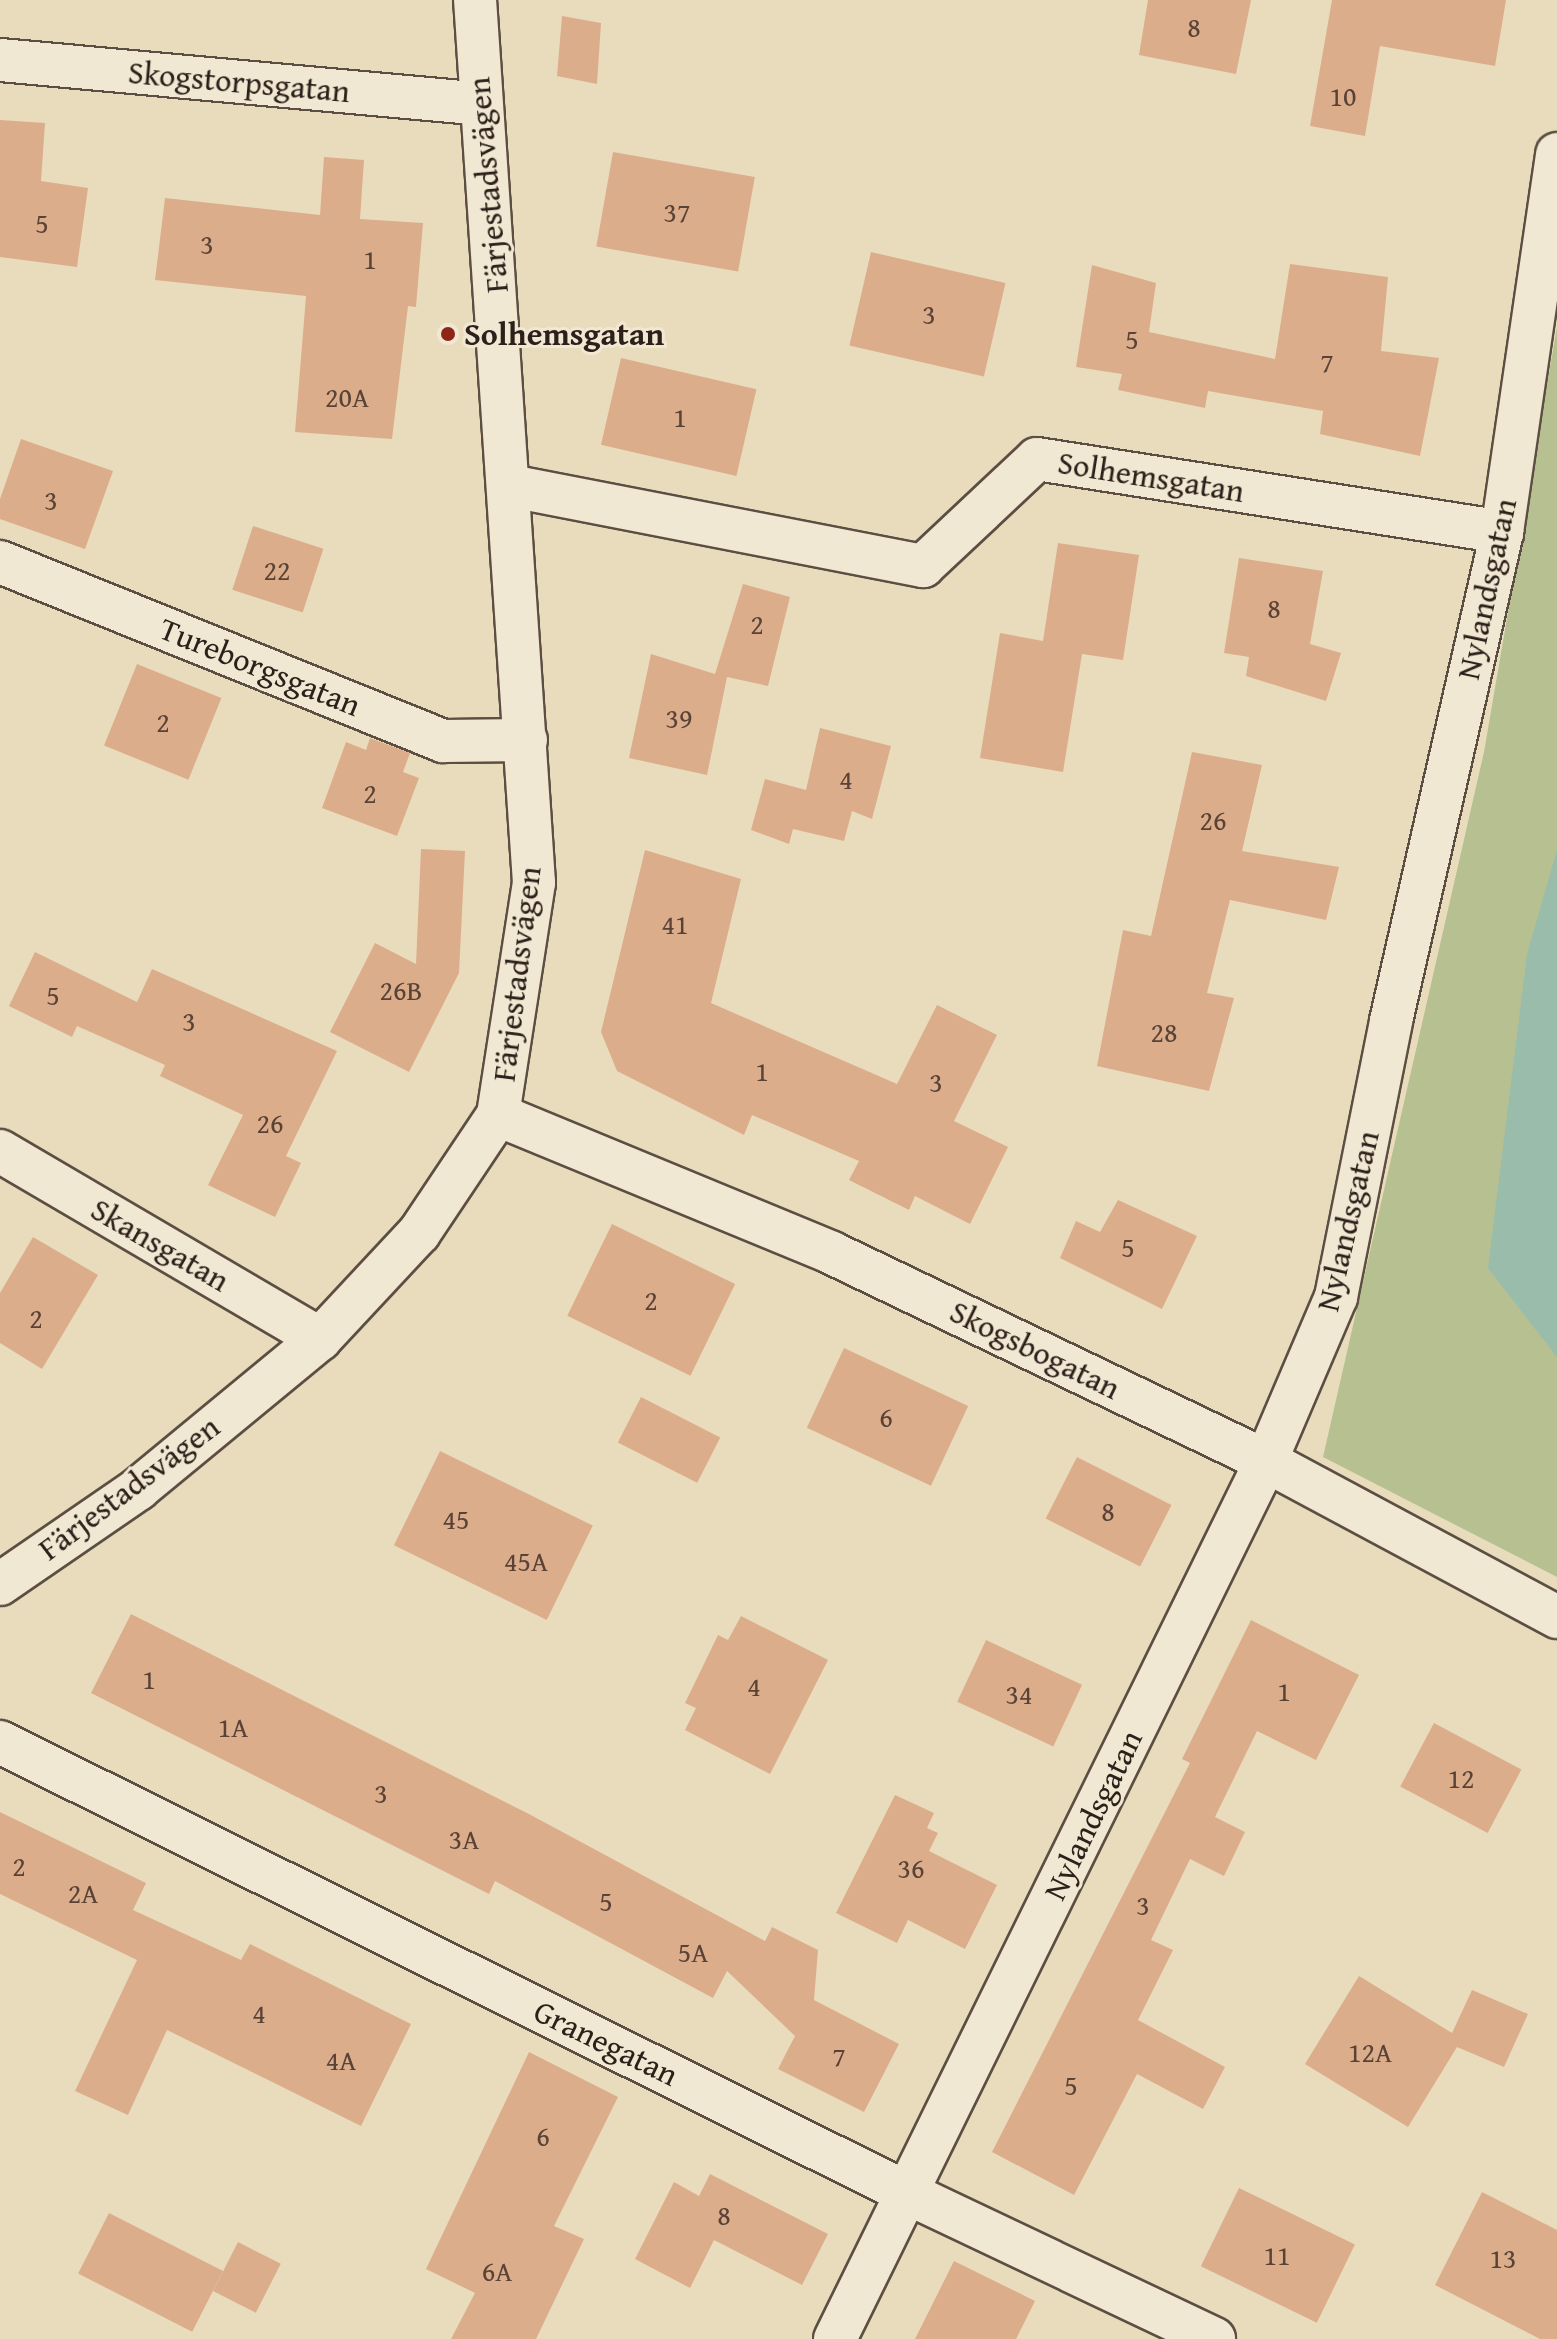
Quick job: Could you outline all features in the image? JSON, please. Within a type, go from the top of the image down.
[{"type":"street","name":"Färjestadsvägen","points":[[0,1584],[138,1489],[320,1339],[419,1233],[498,1115],[534,883],[511,486],[479,104],[475,0]]},
{"type":"street","name":"Skogstorpsgatan","points":[[0,60],[479,104]]},
{"type":"street","name":"Nylandsgatan","points":[[835,2339],[1266,1461],[1336,1297],[1391,1021],[1502,532],[1557,154]]},
{"type":"street","name":"Solhemsgatan","points":[[511,486],[923,566],[1037,459],[1502,532]]},
{"type":"street","name":"Tureborgsgatan","points":[[0,562],[443,741],[526,740]]},
{"type":"street","name":"Skogsbogatan","points":[[498,1115],[832,1253],[1266,1461],[1557,1617]]},
{"type":"street","name":"Skansgatan","points":[[0,1151],[320,1339]]},
{"type":"street","name":"Granegatan","points":[[0,1742],[907,2193],[1214,2339]]},
{"type":"shaded area","points":[[1557,327],[1557,1577],[1323,1457],[1484,752]]},
{"type":"shaded area","points":[[1557,850],[1557,1357],[1488,1268],[1527,954]]},
{"type":"building","points":[[1148,0],[1251,0],[1236,74],[1139,55]]},
{"type":"building","points":[[1332,0],[1506,0],[1495,66],[1380,46],[1365,136],[1310,126]]},
{"type":"building","points":[[562,16],[601,23],[597,84],[557,76]]},
{"type":"building","points":[[0,120],[45,123],[41,181],[88,188],[77,267],[0,257]]},
{"type":"building","points":[[613,152],[755,177],[738,272],[596,247]]},
{"type":"building","points":[[324,157],[364,160],[360,219],[423,223],[416,307],[408,306],[392,439],[295,432],[306,296],[155,280],[165,198],[320,215]]},
{"type":"building","points":[[871,252],[1005,283],[984,377],[849,346]]},
{"type":"building","points":[[1290,264],[1388,277],[1381,351],[1439,358],[1420,456],[1320,434],[1323,411],[1208,391],[1205,408],[1118,390],[1122,374],[1076,367],[1092,265],[1156,283],[1149,332],[1275,359]]},
{"type":"building","points":[[621,358],[756,389],[736,476],[601,445]]},
{"type":"building","points":[[21,439],[113,471],[85,549],[0,519],[0,499]]},
{"type":"building","points":[[253,526],[323,549],[303,613],[232,590]]},
{"type":"building","points":[[1058,543],[1139,555],[1123,660],[1082,654],[1063,772],[980,758],[1000,633],[1043,641]]},
{"type":"building","points":[[1239,558],[1323,571],[1310,644],[1341,653],[1326,701],[1246,676],[1249,657],[1224,653]]},
{"type":"building","points":[[743,584],[790,597],[768,686],[727,677],[707,775],[629,758],[651,654],[715,674]]},
{"type":"building","points":[[137,664],[221,698],[188,780],[104,746]]},
{"type":"building","points":[[820,728],[891,746],[872,819],[852,811],[844,841],[793,829],[789,844],[751,830],[765,779],[806,790]]},
{"type":"building","points":[[370,738],[410,753],[403,772],[419,778],[397,836],[322,808],[346,742],[366,750]]},
{"type":"building","points":[[1192,752],[1262,765],[1242,851],[1339,867],[1326,920],[1230,900],[1207,993],[1234,998],[1209,1091],[1097,1066],[1123,930],[1151,936]]},
{"type":"building","points":[[421,849],[465,851],[459,973],[409,1072],[330,1032],[375,943],[416,964]]},
{"type":"building","points":[[645,850],[741,879],[711,1003],[897,1084],[937,1005],[997,1035],[954,1121],[1008,1147],[970,1224],[915,1196],[909,1210],[849,1180],[859,1161],[752,1115],[744,1135],[617,1071],[601,1032]]},
{"type":"building","points":[[35,952],[137,1002],[152,969],[337,1051],[286,1156],[301,1163],[275,1217],[208,1185],[243,1115],[160,1076],[165,1065],[77,1026],[72,1037],[9,1006]]},
{"type":"building","points":[[1118,1200],[1197,1236],[1162,1309],[1060,1258],[1076,1221],[1100,1232]]},
{"type":"building","points":[[612,1224],[735,1284],[690,1376],[567,1316]]},
{"type":"building","points":[[33,1237],[98,1275],[42,1369],[0,1343],[0,1293]]},
{"type":"building","points":[[844,1348],[968,1406],[931,1486],[807,1428]]},
{"type":"building","points":[[641,1397],[720,1437],[697,1483],[618,1442]]},
{"type":"building","points":[[440,1451],[593,1526],[547,1620],[394,1545]]},
{"type":"building","points":[[1077,1457],[1171,1505],[1140,1567],[1046,1518]]},
{"type":"building","points":[[131,1614],[529,1814],[765,1941],[772,1927],[818,1950],[814,2000],[899,2044],[864,2112],[778,2069],[795,2036],[727,1971],[713,1998],[495,1881],[489,1894],[91,1693]]},
{"type":"building","points":[[741,1616],[828,1660],[770,1774],[685,1730],[696,1708],[685,1703],[718,1635],[728,1640]]},
{"type":"building","points":[[1251,1620],[1359,1675],[1316,1760],[1257,1731],[1215,1817],[1245,1832],[1224,1876],[1190,1859],[1151,1940],[1173,1950],[1138,2020],[1225,2067],[1203,2109],[1137,2074],[1074,2195],[992,2152],[1190,1763],[1182,1759]]},
{"type":"building","points":[[986,1640],[1082,1685],[1053,1746],[957,1702]]},
{"type":"building","points":[[1434,1723],[1521,1769],[1488,1833],[1400,1787]]},
{"type":"building","points":[[895,1795],[934,1813],[927,1828],[938,1833],[929,1851],[997,1885],[965,1949],[908,1920],[897,1943],[836,1913]]},
{"type":"building","points":[[0,1812],[146,1883],[133,1910],[241,1960],[250,1944],[411,2024],[361,2126],[167,2030],[128,2115],[75,2091],[137,1960],[0,1894]]},
{"type":"building","points":[[1359,1976],[1452,2033],[1472,1990],[1528,2014],[1504,2067],[1457,2047],[1408,2127],[1305,2064]]},
{"type":"building","points":[[529,2052],[618,2097],[554,2226],[584,2239],[536,2339],[451,2339],[475,2293],[426,2269]]},
{"type":"building","points":[[710,2174],[828,2234],[802,2285],[714,2240],[690,2288],[635,2259],[674,2182],[699,2196]]},
{"type":"building","points":[[1239,2188],[1355,2245],[1317,2323],[1201,2266]]},
{"type":"building","points":[[1482,2192],[1557,2230],[1557,2339],[1540,2339],[1435,2285]]},
{"type":"building","points":[[109,2213],[223,2271],[192,2332],[78,2274]]},
{"type":"building","points":[[238,2242],[281,2264],[256,2313],[213,2291]]},
{"type":"building","points":[[954,2261],[1035,2301],[1016,2339],[915,2339]]},
{"type":"place","name":"Solhemsgatan","points":[[448,334]]}]
